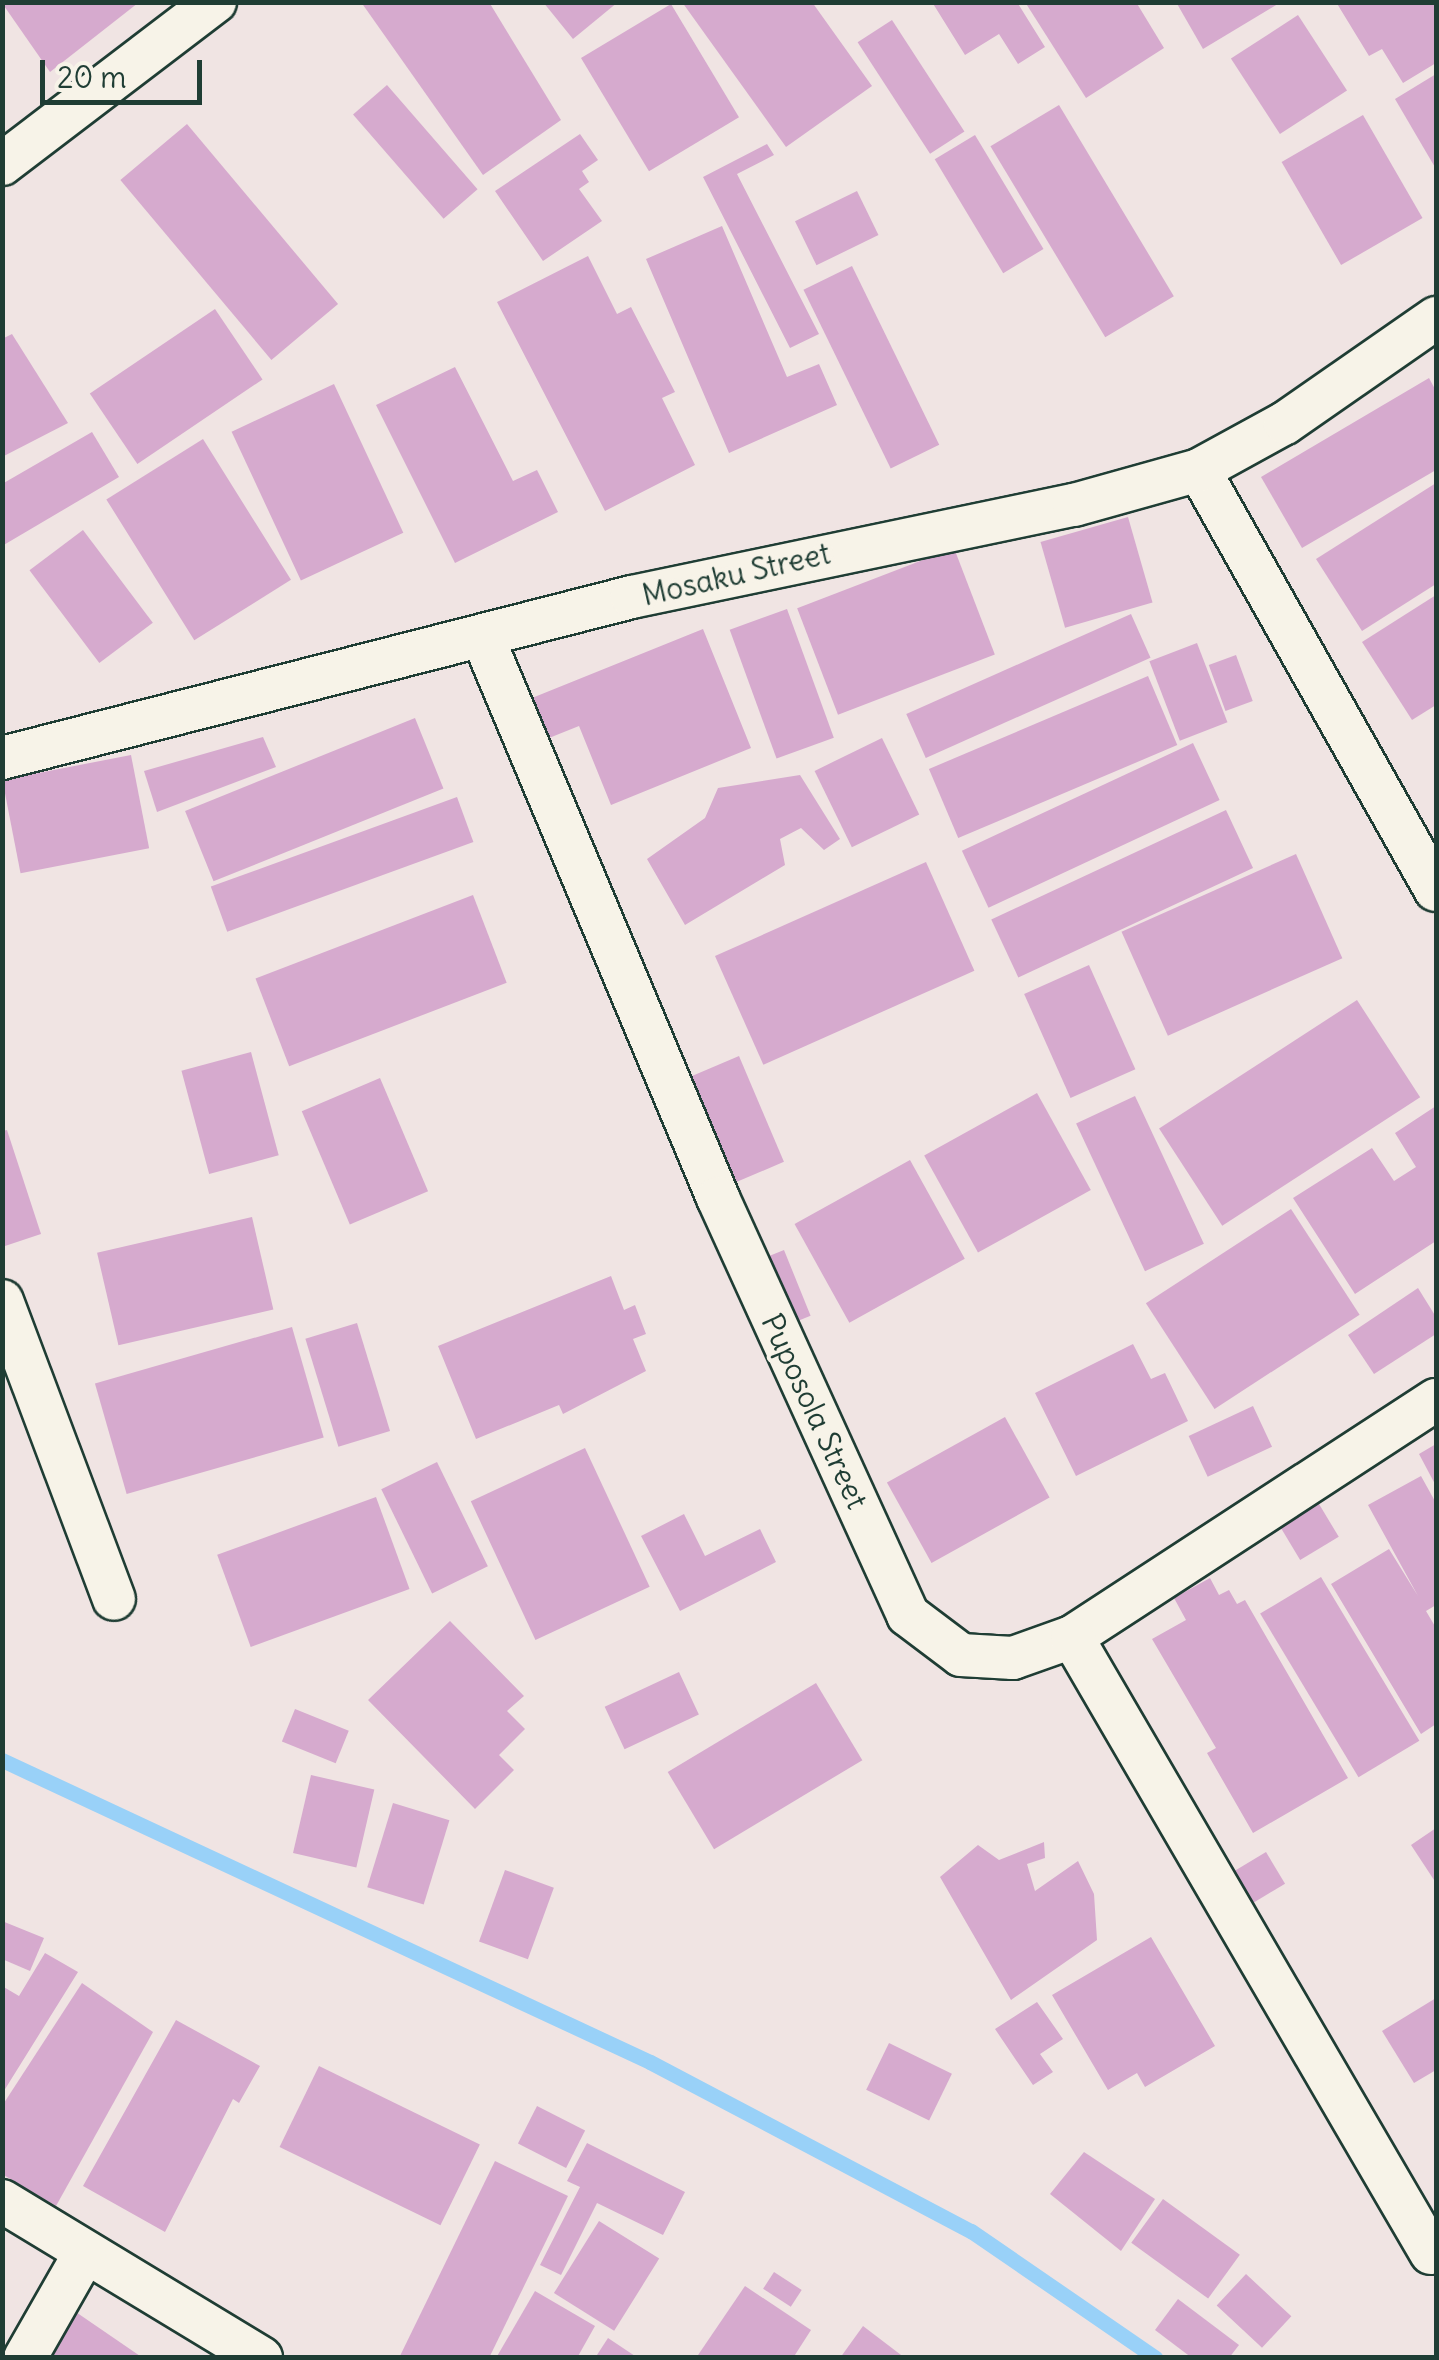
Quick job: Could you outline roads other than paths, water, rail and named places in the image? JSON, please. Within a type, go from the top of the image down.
[{"type":"street","points":[[2,164],[215,2]]},
{"type":"street","name":"Mosaku Street","points":[[2,758],[483,638],[1199,470],[1285,422],[1436,318]]},
{"type":"street","points":[[1199,470],[1436,890]]},
{"type":"street","name":"Puposola Street","points":[[483,638],[702,1162],[908,1615],[961,1655],[1014,1658],[1072,1637],[1436,1400]]},
{"type":"street","points":[[2,1301],[114,1599]]},
{"type":"street","points":[[1072,1637],[1431,2253]]},
{"type":"street","points":[[2,2201],[260,2358]]},
{"type":"street","points":[[25,2358],[86,2253]]},
{"type":"waterway","points":[[2,1760],[650,2062],[971,2231],[1156,2358]]}]
